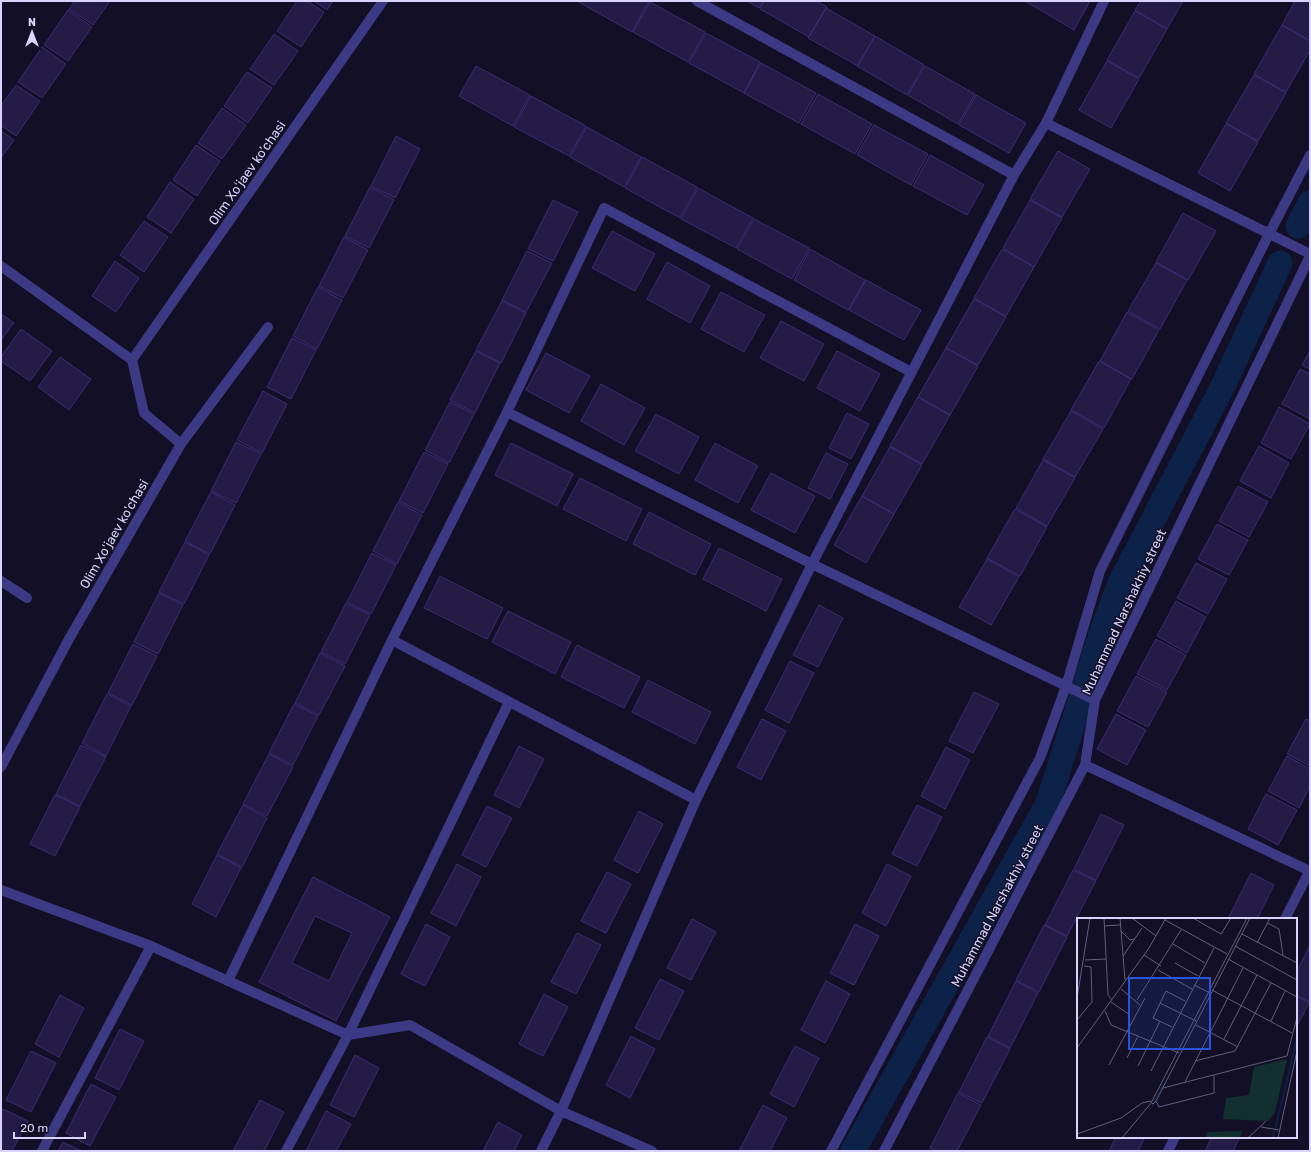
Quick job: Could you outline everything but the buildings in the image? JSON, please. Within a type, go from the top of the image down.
[{"type":"street","name":"Olim Xoʻjaev ko'chasi","points":[[132,360],[383,1]]},
{"type":"street","points":[[697,1],[1014,174]]},
{"type":"street","points":[[541,1151],[561,1111],[696,800],[812,564],[1014,174],[1046,123],[1104,1]]},
{"type":"street","points":[[1046,123],[1310,255]]},
{"type":"street","points":[[831,1151],[1040,758],[1066,686],[1100,571],[1310,155]]},
{"type":"street","points":[[228,981],[392,640],[507,412],[604,208],[911,372]]},
{"type":"street","name":"Muhammad Narshakhiy street","points":[[884,1151],[1085,765],[1095,700],[1310,255]]},
{"type":"street","points":[[1,266],[132,360],[144,413],[181,444]]},
{"type":"street","name":"Olim Xoʻjaev ko'chasi","points":[[1,767],[69,639],[181,444],[268,327]]},
{"type":"street","points":[[507,412],[812,564],[1095,700]]},
{"type":"street","points":[[1,581],[27,598]]},
{"type":"street","points":[[392,640],[696,800]]},
{"type":"street","points":[[286,1151],[348,1035],[509,702]]},
{"type":"street","points":[[1085,765],[1310,871],[1286,918]]},
{"type":"street","points":[[1,890],[150,946],[348,1035],[410,1025],[561,1111],[652,1151]]},
{"type":"street","points":[[42,1151],[150,946]]},
{"type":"street","points":[[1168,1151],[1174,1138]]},
{"type":"waterway","points":[[1298,226],[1310,203]]},
{"type":"waterway","points":[[853,1151],[1048,803],[1101,634],[1120,583],[1223,386],[1280,263]]}]
